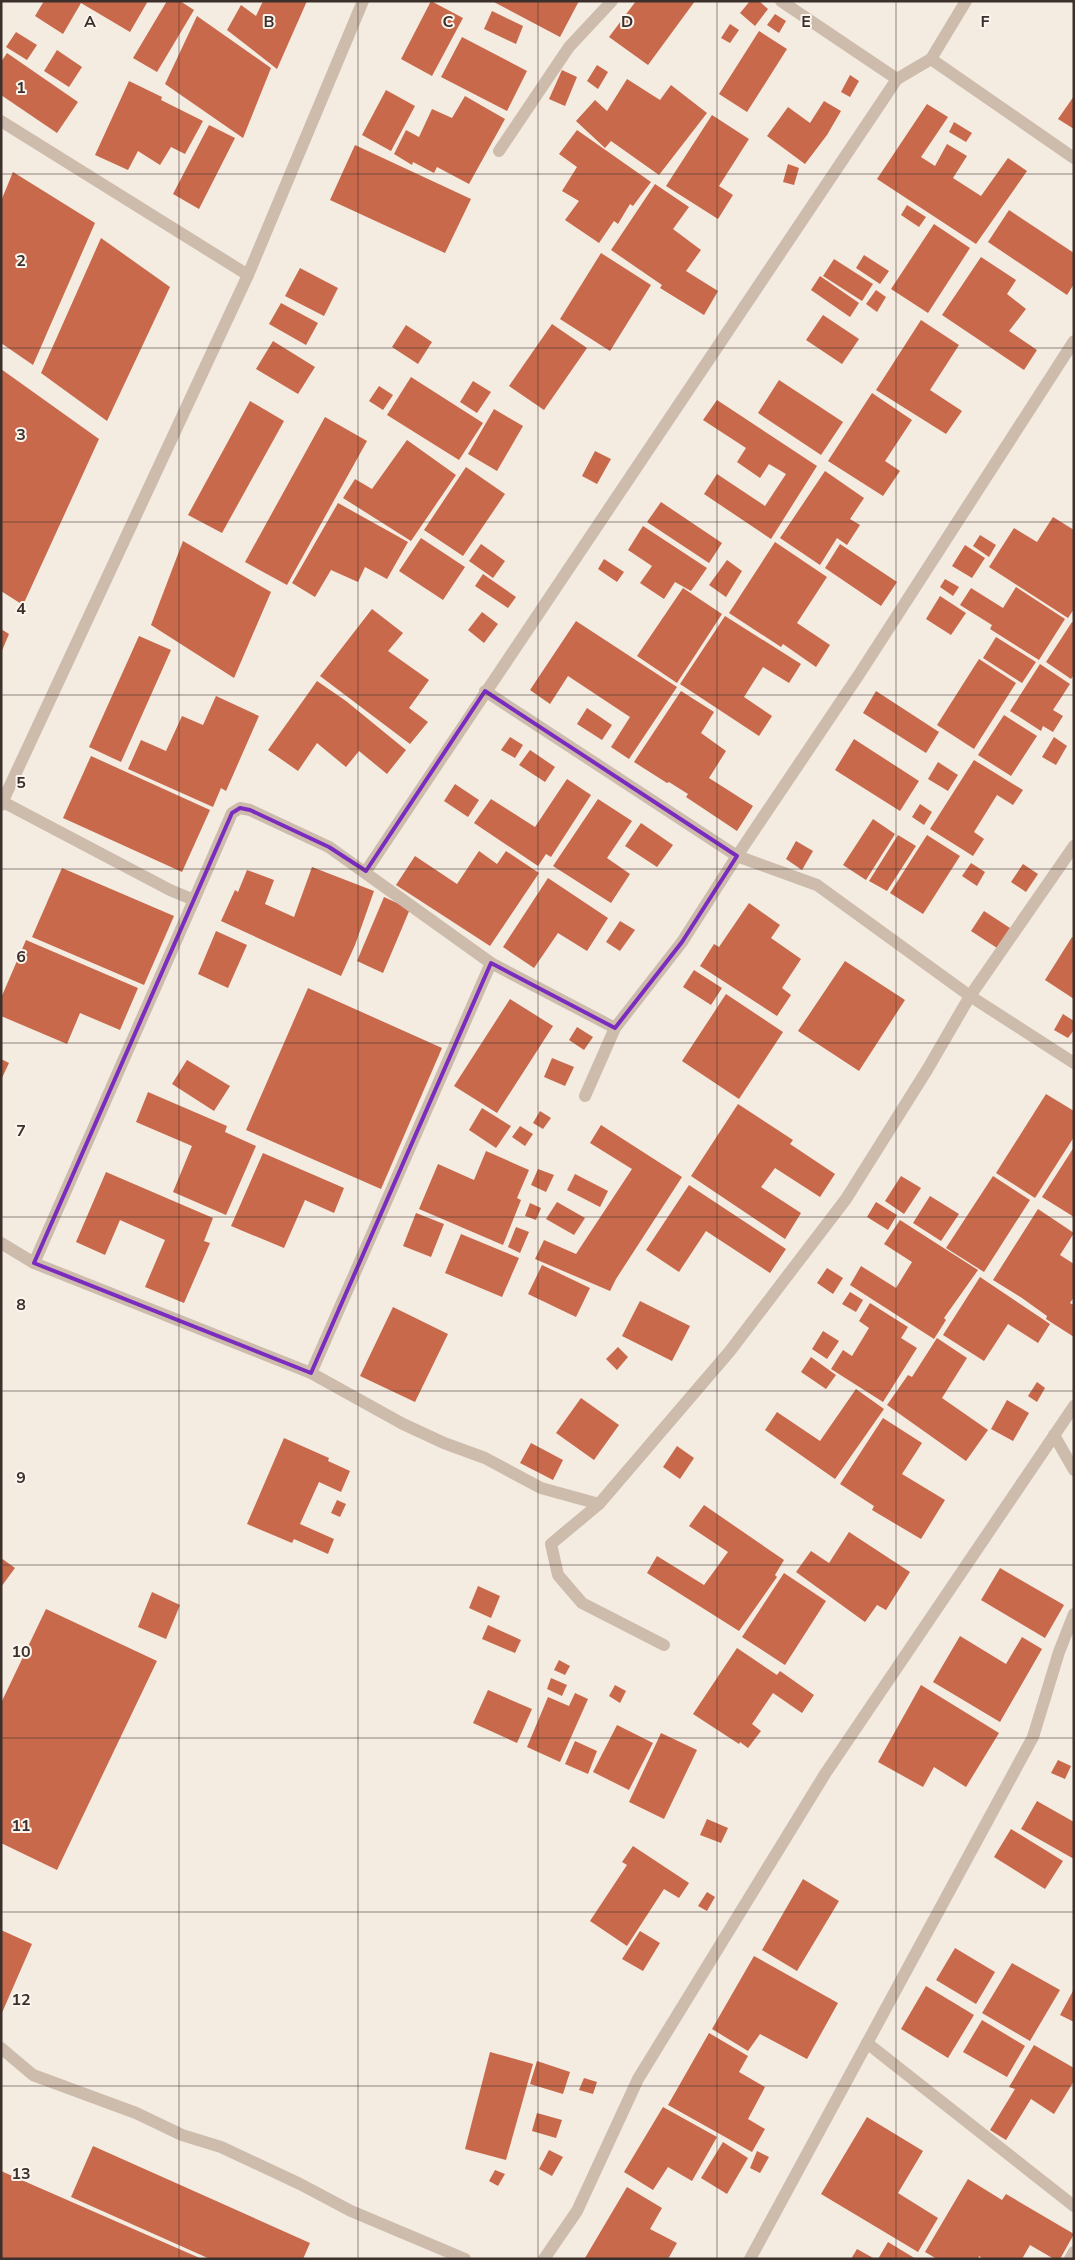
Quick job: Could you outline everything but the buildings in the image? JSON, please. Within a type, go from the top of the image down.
[{"type":"street","points":[[194,900],[170,890],[2,804],[248,276],[363,1]]},
{"type":"street","points":[[499,151],[569,47],[612,1]]},
{"type":"street","points":[[781,1],[897,79]]},
{"type":"street","points":[[366,871],[897,79],[931,59],[966,1]]},
{"type":"street","points":[[931,59],[1074,158]]},
{"type":"street","points":[[1,121],[248,276]]},
{"type":"street","points":[[585,1096],[615,1028],[682,942],[737,856],[860,673],[1074,341]]},
{"type":"street","points":[[485,691],[737,856],[817,885],[970,996],[1074,1063]]},
{"type":"street","points":[[34,1263],[232,813],[240,808],[250,810],[329,847],[366,871],[491,963],[615,1028]]},
{"type":"street","points":[[664,1645],[582,1603],[558,1575],[551,1544],[599,1504],[730,1351],[846,1199],[927,1070],[970,996],[1074,846]]},
{"type":"street","points":[[311,1373],[491,963]]},
{"type":"street","points":[[1,1243],[34,1263],[311,1373],[403,1424],[444,1443],[485,1458],[541,1488],[599,1504]]},
{"type":"street","points":[[544,2259],[577,2211],[638,2079],[825,1774],[1074,1406]]},
{"type":"street","points":[[1054,1435],[1074,1470]]},
{"type":"street","points":[[750,2259],[1033,1737],[1059,1652],[1074,1614]]},
{"type":"street","points":[[866,2043],[1074,2206]]},
{"type":"street","points":[[1,2048],[33,2075],[136,2113],[182,2135],[221,2147],[300,2184],[351,2211],[465,2259]]},
{"type":"street","points":[[1070,2259],[1074,2252]]},
{"type":"highlighted area","points":[[485,691],[737,856],[682,942],[615,1028],[491,963],[311,1373],[34,1263],[232,813],[240,808],[250,810],[329,847],[366,871]]}]
